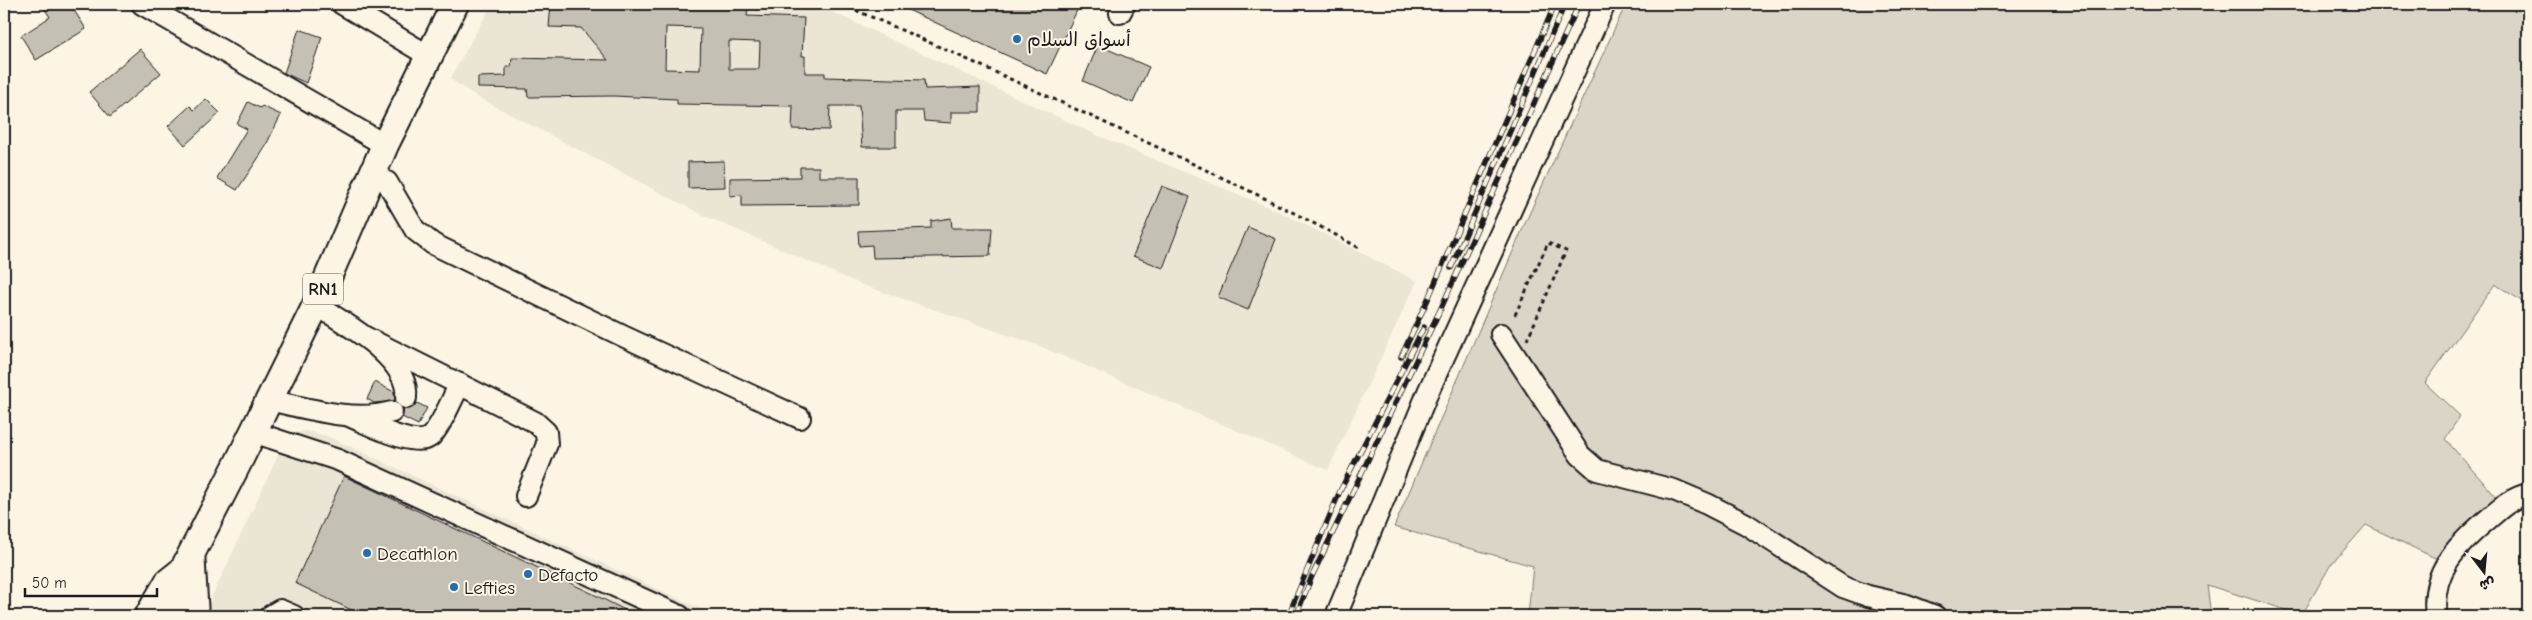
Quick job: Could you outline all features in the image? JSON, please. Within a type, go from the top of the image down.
[{"type":"main road","name":"RN1","points":[[148,616],[168,582],[188,559],[253,432],[316,305],[385,145],[456,4]]},
{"type":"main road","name":"RN1","points":[[173,616],[182,589],[188,559]]},
{"type":"street","points":[[142,4],[385,145]]},
{"type":"street","points":[[342,4],[429,56]]},
{"type":"street","points":[[1336,616],[1428,392],[1605,4]]},
{"type":"street","points":[[372,173],[387,182],[415,230],[433,244],[625,337],[800,418]]},
{"type":"street","points":[[316,305],[367,338],[535,422],[546,432],[547,444],[526,496]]},
{"type":"street","points":[[1501,334],[1580,455],[1597,470],[1657,485],[1707,504],[1746,524],[1843,587],[1868,596],[1907,605],[1935,616]]},
{"type":"street","points":[[350,416],[371,416],[399,405],[406,385],[401,373],[367,338]]},
{"type":"street","points":[[268,400],[350,416],[412,441],[424,440],[432,434],[460,384]]},
{"type":"street","points":[[253,432],[338,460],[680,616]]},
{"type":"street","points":[[2436,616],[2435,592],[2447,559],[2476,529],[2507,502],[2528,494]]},
{"type":"street","points":[[188,559],[198,616]]},
{"type":"street","points":[[270,616],[280,610],[294,616]]},
{"type":"path","points":[[841,4],[944,47],[1308,219],[1361,250]]},
{"type":"path","points":[[1515,315],[1548,243],[1566,251],[1518,361]]},
{"type":"shaded area","points":[[492,4],[815,4],[1101,137],[1278,211],[1417,281],[1328,470],[1037,345],[860,284],[703,215],[481,99],[450,79]]},
{"type":"shaded area","points":[[1626,4],[2528,4],[2528,305],[2495,284],[2425,383],[2460,416],[2445,439],[2499,500],[2435,558],[2366,525],[2330,566],[2302,615],[2207,585],[2211,616],[1528,616],[1533,566],[1394,527],[1526,221]]},
{"type":"shaded area","points":[[305,431],[327,436],[716,616],[203,616],[288,434]]},
{"type":"building","points":[[52,4],[70,4],[86,29],[36,60],[21,36],[50,17],[44,8]]},
{"type":"building","points":[[551,4],[748,4],[747,16],[804,18],[802,56],[805,56],[805,73],[825,73],[825,77],[924,80],[925,89],[980,87],[980,112],[951,112],[951,123],[924,121],[923,111],[896,111],[896,147],[862,147],[859,106],[830,106],[829,130],[792,129],[793,106],[677,104],[677,99],[614,96],[528,97],[527,89],[478,88],[478,77],[506,76],[506,67],[511,67],[512,58],[608,60],[581,28],[549,27]],"holes":[[[666,27],[701,28],[700,70],[665,69]],[[729,41],[760,42],[759,69],[729,69]]]},
{"type":"building","name":"أسواق السلام","points":[[895,4],[1080,4],[1047,74]]},
{"type":"building","points":[[299,29],[322,37],[306,83],[284,73]]},
{"type":"building","points":[[1098,45],[1149,67],[1133,103],[1083,81]]},
{"type":"building","points":[[140,49],[161,73],[110,117],[89,92]]},
{"type":"building","points":[[206,99],[220,113],[185,145],[168,126],[190,106],[194,110]]},
{"type":"building","points":[[248,102],[281,115],[263,151],[237,190],[217,178],[247,129],[237,124]]},
{"type":"building","points":[[724,161],[725,187],[688,188],[688,162]]},
{"type":"building","points":[[800,167],[819,167],[819,177],[859,177],[859,205],[742,206],[742,195],[730,196],[730,178],[800,177]]},
{"type":"building","points":[[1162,186],[1190,197],[1163,268],[1133,256]]},
{"type":"building","points":[[951,218],[952,228],[992,228],[990,256],[873,258],[872,245],[859,246],[858,231],[931,228],[931,221]]},
{"type":"building","points":[[1248,227],[1276,239],[1248,310],[1218,297]]},
{"type":"building","points":[[375,382],[394,392],[395,401],[374,403],[367,399]]},
{"type":"building","points":[[417,403],[427,408],[418,425],[402,417],[404,409],[412,408]]},
{"type":"building","points":[[344,476],[637,616],[364,616],[295,583]]},
{"type":"railway","points":[[1401,357],[1428,299],[1555,4]]},
{"type":"railway","points":[[1451,268],[1565,4]]},
{"type":"railway","points":[[1296,616],[1312,576],[1442,306],[1579,4]]},
{"type":"railway","points":[[1288,616],[1340,491],[1424,327]]},
{"type":"place","name":"أسواق السلام","points":[[1017,39]]},
{"type":"place","name":"Decathlon","points":[[367,553]]},
{"type":"place","name":"Defacto","points":[[528,574]]},
{"type":"place","name":"Lefties","points":[[454,587]]}]
